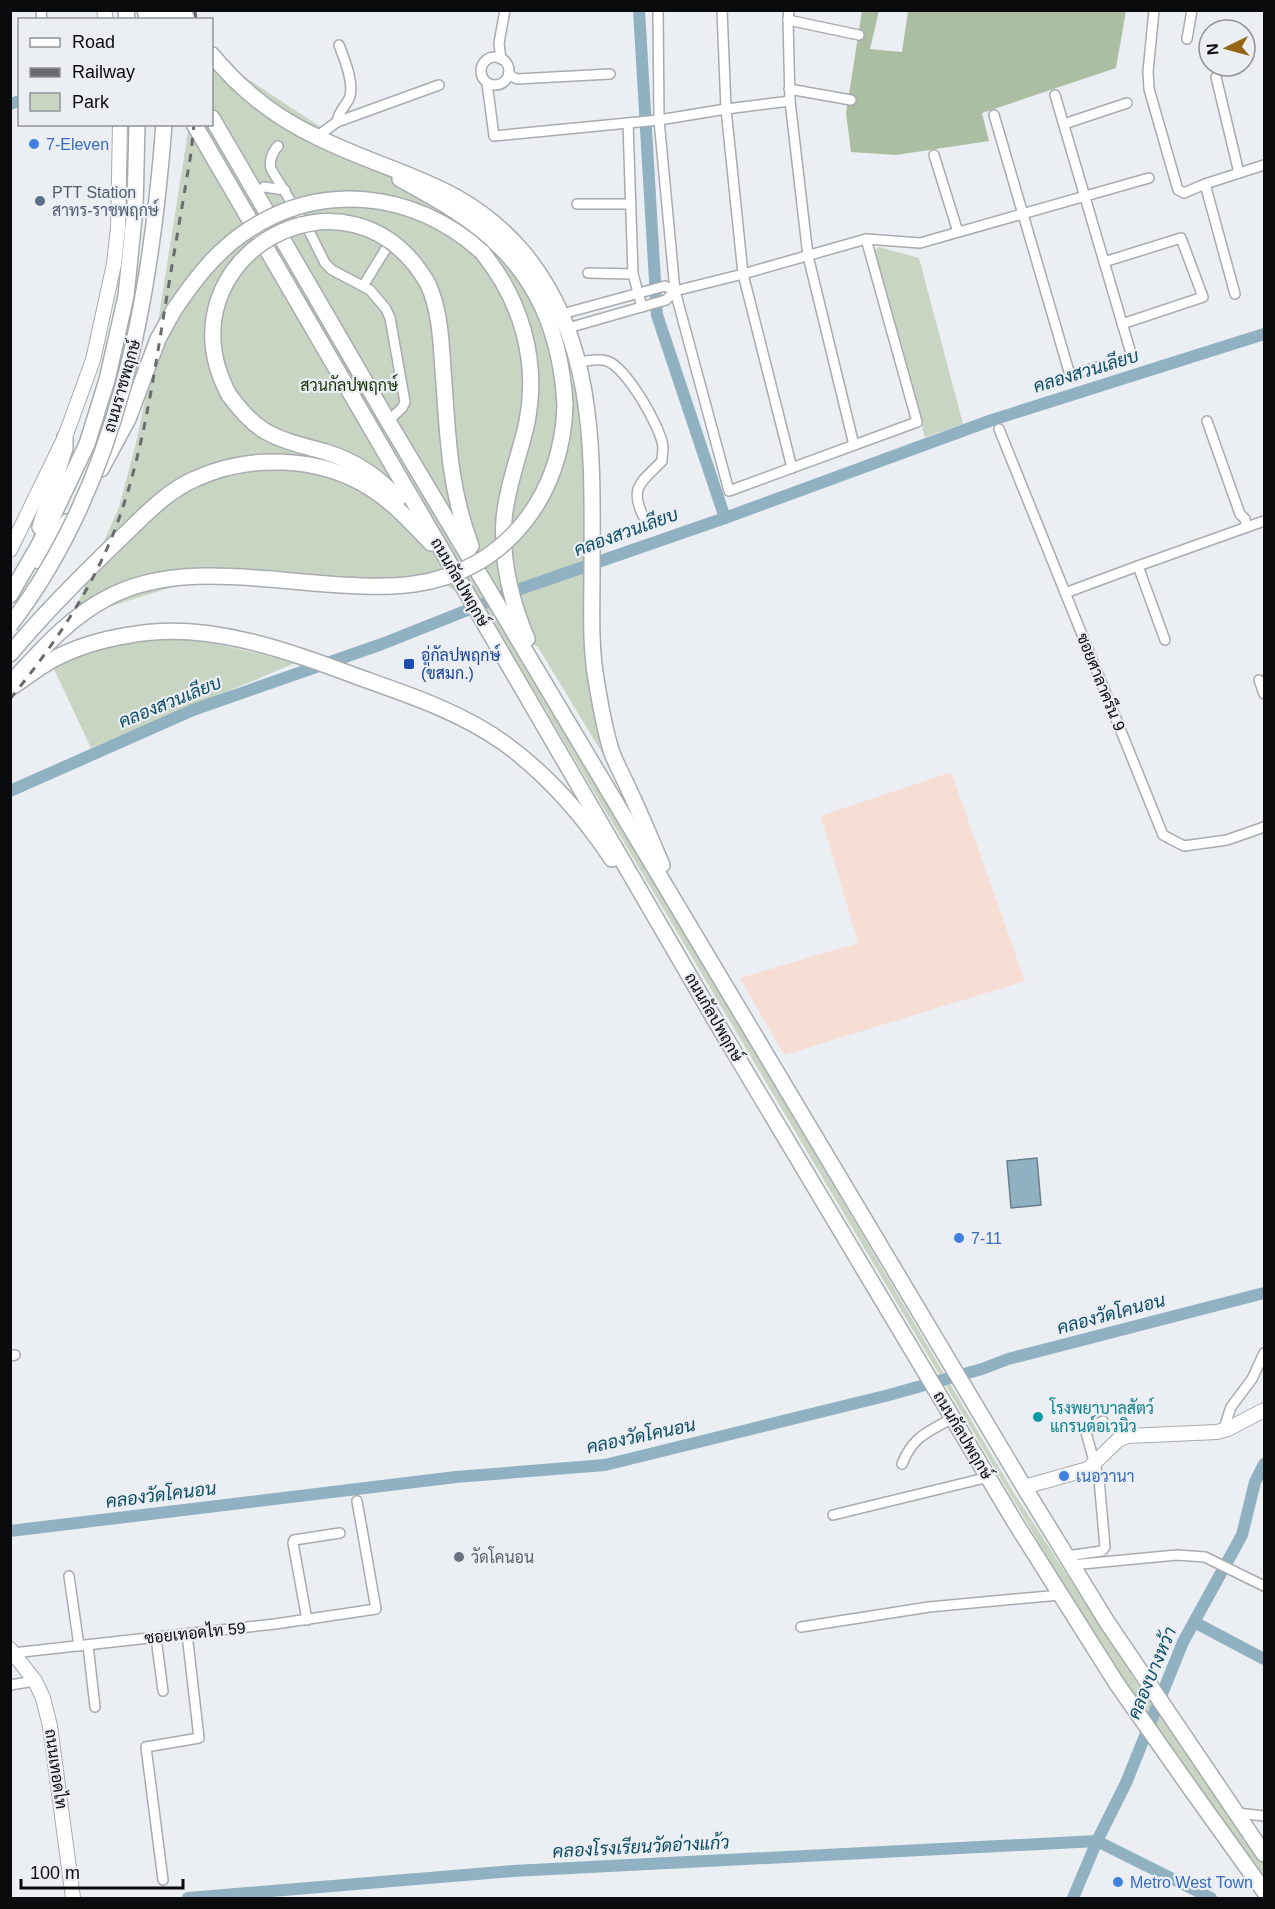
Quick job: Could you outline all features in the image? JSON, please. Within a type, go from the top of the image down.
[{"type":"main road","points":[[213,56],[247,92],[291,124],[361,157],[425,180],[466,202],[487,218],[522,252],[536,270],[565,321],[579,362],[588,414],[592,552],[591,608],[596,676],[611,750],[687,923]]},
{"type":"main road","name":"ถนนกัลปพฤกษ์","points":[[213,120],[486,585],[507,604],[523,630],[551,694],[1024,1487],[1145,1678],[1263,1851]]},
{"type":"main road","points":[[10,549],[65,437],[93,360],[114,264],[118,228],[120,126]]},
{"type":"main road","name":"ถนนราชพฤกษ์","points":[[10,596],[39,545],[87,444],[107,380],[126,296],[135,208],[137,126]]},
{"type":"main road","name":"ถนนราชพฤกษ์","points":[[10,625],[32,594],[68,531],[96,469],[122,392],[141,310],[164,126]]},
{"type":"main road","name":"ถนนกัลปพฤกษ์","points":[[195,126],[698,989],[953,1418],[1060,1594],[1138,1715],[1264,1891]]},
{"type":"main road","points":[[10,686],[46,645],[68,626],[107,597],[132,587],[164,579],[198,577],[386,586],[421,583],[458,573],[491,554],[513,535],[535,508],[558,460],[565,425],[565,405],[560,356],[552,329],[534,291],[512,261],[489,237],[469,221],[361,157]]},
{"type":"main road","points":[[10,596],[57,537],[106,461],[128,419],[158,339],[174,310],[204,269],[241,235],[277,214],[310,203],[344,199],[380,201],[411,208],[451,227],[482,252],[504,282],[519,316],[528,349],[531,375],[530,401],[526,424],[513,467],[505,512],[505,556],[509,582],[507,604]]},
{"type":"main road","points":[[447,560],[396,497],[374,475],[336,455],[288,442],[264,431],[245,416],[229,396],[220,378],[214,349],[218,302],[233,271],[248,254],[267,239],[304,224],[338,222],[358,226],[394,243],[409,256],[428,284],[438,315],[449,461],[454,491],[464,526],[486,585]]},
{"type":"main road","points":[[39,545],[40,524],[64,448],[65,437]]},
{"type":"main road","points":[[10,654],[62,594],[163,499],[194,479],[229,467],[264,462],[292,463],[321,468],[346,476],[386,499],[447,560]]},
{"type":"main road","points":[[10,686],[52,660],[90,644],[140,633],[167,631],[207,634],[255,643],[411,695],[460,718],[502,742],[545,776],[589,826],[698,989]]},
{"type":"main road","points":[[1024,1487],[1088,1469],[1118,1440],[1127,1436],[1223,1431],[1264,1408]]},
{"type":"main road","name":"ถนนเทอดไท","points":[[12,1651],[35,1681],[43,1698],[50,1726],[74,1899]]},
{"type":"street","points":[[501,59],[499,43],[505,10]]},
{"type":"street","points":[[658,10],[655,121],[675,291],[729,490],[916,422],[866,239]]},
{"type":"street","points":[[722,10],[726,109],[743,274],[792,468]]},
{"type":"street","points":[[1154,10],[1148,72],[1149,89],[1178,190],[1184,193],[1264,165]]},
{"type":"street","points":[[1187,39],[1192,10]]},
{"type":"street","points":[[854,445],[808,256],[789,89],[788,15],[860,35]]},
{"type":"street","points":[[337,122],[339,112],[350,96],[348,68],[339,45]]},
{"type":"street","points":[[492,57],[501,59],[508,66],[508,75],[504,82],[495,86],[487,83],[481,76],[481,66],[492,57]]},
{"type":"street","points":[[508,75],[517,79],[610,74]]},
{"type":"street","points":[[1216,78],[1239,173]]},
{"type":"street","points":[[487,83],[494,136],[655,121],[790,101]]},
{"type":"street","points":[[316,137],[337,122],[439,85]]},
{"type":"street","points":[[789,89],[851,100]]},
{"type":"street","points":[[994,115],[1070,375],[1132,357],[1055,95]]},
{"type":"street","points":[[1064,124],[1127,103]]},
{"type":"street","points":[[628,123],[633,274],[643,292],[646,306]]},
{"type":"street","points":[[278,146],[270,166],[312,235],[325,263],[332,270],[370,290],[382,303],[390,318],[405,402],[388,421]]},
{"type":"street","points":[[934,155],[958,232]]},
{"type":"street","points":[[565,321],[646,306],[666,300],[675,291],[866,239],[920,243],[1149,178]]},
{"type":"street","points":[[1205,184],[1235,294]]},
{"type":"street","points":[[264,187],[285,190]]},
{"type":"street","points":[[577,204],[630,204]]},
{"type":"street","points":[[1104,262],[1182,238],[1203,297],[1122,324]]},
{"type":"street","points":[[363,286],[387,247]]},
{"type":"street","points":[[588,273],[633,274]]},
{"type":"street","points":[[565,321],[665,286],[675,291]]},
{"type":"street","points":[[579,362],[598,359],[609,361],[619,369],[646,406],[663,446],[662,461],[640,483],[636,494],[643,516]]},
{"type":"street","points":[[1207,421],[1240,514],[1245,519],[1247,527]]},
{"type":"street","name":"ซอยศาลาครืน 9","points":[[999,429],[1163,835],[1184,846],[1227,840],[1264,827]]},
{"type":"street","points":[[1065,593],[1264,520]]},
{"type":"street","points":[[1138,566],[1165,640]]},
{"type":"street","points":[[1259,680],[1264,694]]},
{"type":"street","points":[[1223,1431],[1231,1407],[1252,1379],[1264,1353]]},
{"type":"street","points":[[902,1464],[907,1450],[915,1440],[953,1418]]},
{"type":"street","points":[[1069,1561],[1102,1551],[1105,1548],[1096,1463],[1085,1429],[1103,1421]]},
{"type":"street","points":[[833,1515],[989,1477]]},
{"type":"street","name":"ซอยเทอดไท 59","points":[[12,1651],[156,1638],[376,1610],[357,1501]]},
{"type":"street","points":[[307,1620],[294,1540],[340,1533]]},
{"type":"street","points":[[1069,1561],[1177,1555],[1206,1557],[1264,1586]]},
{"type":"street","points":[[69,1576],[95,1707]]},
{"type":"street","points":[[801,1627],[929,1607],[1060,1594]]},
{"type":"street","points":[[164,1880],[146,1747],[199,1738],[187,1634]]},
{"type":"street","points":[[156,1638],[163,1691]]},
{"type":"street","points":[[10,1685],[35,1681]]},
{"type":"street","points":[[1237,1813],[1264,1816]]},
{"type":"shaded area","points":[[951,772],[1025,981],[784,1055],[740,978],[858,943],[821,816]]},
{"type":"green space","points":[[862,11],[879,11],[870,49],[902,52],[908,11],[1126,11],[1116,68],[982,113],[989,141],[896,155],[851,152],[846,113]]},
{"type":"green space","name":"สวนกัลปพฤกษ์","points":[[213,56],[498,244],[552,341],[564,387],[582,378],[594,609],[613,771],[538,647],[505,625],[1014,1493],[1139,1686],[1264,1862],[1264,1878],[1220,1819],[1093,1634],[488,613],[437,579],[198,579],[72,620],[119,507],[148,386],[189,126],[213,126]]},
{"type":"green space","points":[[879,247],[919,258],[963,424],[925,437],[873,251]]},
{"type":"green space","points":[[176,635],[298,662],[91,748],[53,667],[98,648],[149,637]]},
{"type":"water","points":[[1037,1158],[1041,1205],[1011,1208],[1007,1161]]},
{"type":"waterway","points":[[639,10],[657,315],[725,518]]},
{"type":"waterway","points":[[10,104],[18,102]]},
{"type":"waterway","name":"คลองสวนเลียบ","points":[[10,791],[193,710],[382,644],[523,588],[725,518],[992,420],[1264,334]]},
{"type":"waterway","name":"คลองวัดโคนอน","points":[[10,1531],[456,1477],[605,1465],[889,1395],[982,1369],[1008,1359],[1264,1293]]},
{"type":"waterway","name":"คลองบางหว้า","points":[[1073,1898],[1097,1841],[1126,1783],[1183,1642],[1242,1535],[1255,1482],[1264,1464]]},
{"type":"waterway","points":[[1194,1622],[1264,1659]]},
{"type":"waterway","name":"คลองโรงเรียนวัดอ่างแก้ว","points":[[188,1898],[513,1871],[1097,1841],[1211,1898]]},
{"type":"railway","points":[[195,10],[196,18]]},
{"type":"railway","points":[[10,699],[54,642],[80,601],[102,559],[122,511],[149,402],[194,126]]},
{"type":"place","name":"7-Eleven","points":[[34,144]]},
{"type":"place","name":"PTT Station สาทร-ราชพฤกษ์","points":[[40,201]]},
{"type":"place","name":"อู่กัลปพฤกษ์ (ขสมก.)","points":[[409,664]]},
{"type":"place","name":"7-11","points":[[959,1238]]},
{"type":"place","name":"โรงพยาบาลสัตว์ แกรนด์อเวนิว","points":[[1038,1417]]},
{"type":"place","name":"เนอวานา","points":[[1064,1476]]},
{"type":"place","name":"วัดโคนอน","points":[[459,1557]]},
{"type":"place","name":"Metro West Town","points":[[1118,1882]]}]
